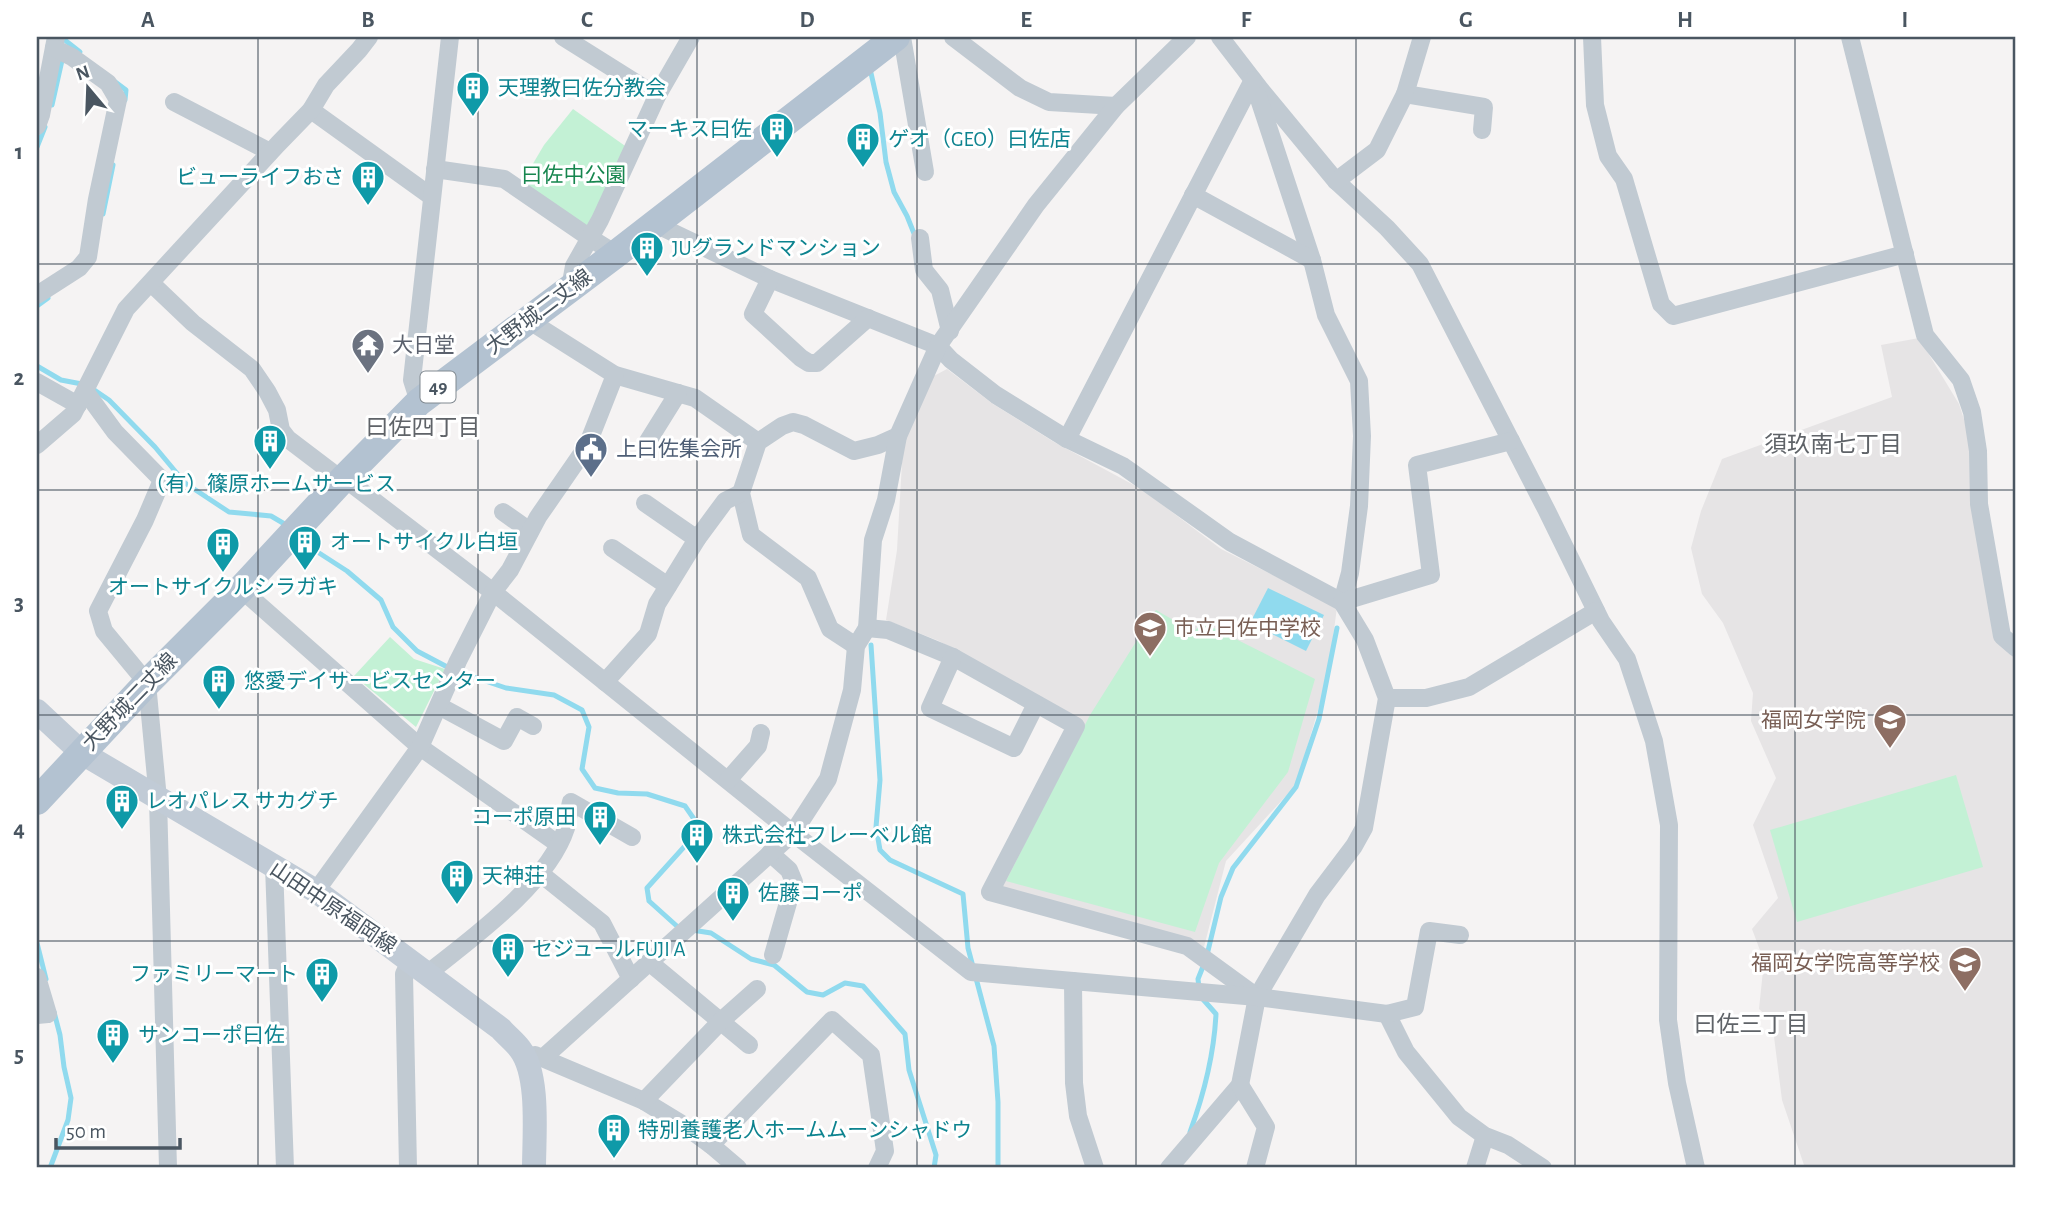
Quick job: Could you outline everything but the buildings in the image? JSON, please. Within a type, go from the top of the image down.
[{"type":"main road","name":"大野城二丈線","points":[[37,801],[147,683],[241,589],[419,402],[616,254],[896,37]]},
{"type":"main road","name":"山田中原福岡線","points":[[37,711],[82,753],[317,891],[533,1054],[530,1074],[534,1096],[534,1168]]},
{"type":"street","points":[[37,445],[72,414],[126,309],[311,110],[326,85],[369,37]]},
{"type":"street","points":[[419,402],[412,380],[450,37]]},
{"type":"street","points":[[563,37],[657,96]]},
{"type":"street","points":[[570,288],[574,267],[600,220],[657,96],[691,37]]},
{"type":"street","points":[[902,37],[925,172]]},
{"type":"street","points":[[953,37],[1020,88],[1049,102],[1116,106]]},
{"type":"street","points":[[738,1168],[685,1126],[644,1101],[533,1054],[631,979],[793,833],[828,779],[852,690],[856,646],[867,628],[873,540],[886,500],[898,436],[939,346],[1036,205],[1116,106],[1187,37]]},
{"type":"street","points":[[1220,37],[1336,181],[1387,228],[1420,264],[1601,621],[1627,659],[1654,741],[1669,825],[1668,1020],[1677,1083],[1696,1168]]},
{"type":"street","points":[[1336,181],[1377,150],[1405,94],[1422,37]]},
{"type":"street","points":[[1592,37],[1595,105],[1608,156],[1624,179],[1661,304],[1673,316],[1905,254]]},
{"type":"street","points":[[1850,37],[1925,335],[1961,380],[1972,412],[1978,451],[1979,504],[2001,635],[2016,648]]},
{"type":"street","points":[[37,126],[55,43],[107,83],[118,100],[88,257],[79,268],[37,295]]},
{"type":"street","points":[[1067,439],[1253,80]]},
{"type":"street","points":[[1253,80],[1312,261],[1326,314],[1359,381],[1362,436],[1359,506],[1350,573],[1342,602]]},
{"type":"street","points":[[1405,94],[1484,107],[1482,130]]},
{"type":"street","points":[[174,102],[270,152]]},
{"type":"street","points":[[311,110],[432,197]]},
{"type":"street","points":[[435,169],[503,179],[616,254]]},
{"type":"street","points":[[1193,195],[1312,261]]},
{"type":"street","points":[[653,223],[770,279],[939,346],[951,360],[996,395],[1067,439],[1123,466],[1230,542],[1342,602],[1365,640],[1387,698],[1364,828],[1354,846],[1317,895],[1257,997],[1240,1085],[1168,1168]]},
{"type":"street","points":[[920,238],[925,270],[940,290],[950,331]]},
{"type":"street","points":[[770,279],[752,314],[809,363],[817,363],[868,318]]},
{"type":"street","points":[[151,284],[193,323],[252,369],[267,391],[281,430],[288,439],[493,592],[793,833],[976,973],[1257,997],[1387,1014],[1415,1007],[1429,931],[1460,934]]},
{"type":"street","points":[[528,320],[615,376],[695,398],[758,442]]},
{"type":"street","points":[[317,891],[420,747],[455,667],[493,592],[510,570],[537,517],[587,446],[615,376]]},
{"type":"street","points":[[37,382],[81,398],[162,480],[145,520],[98,611],[104,631],[147,683],[158,799],[168,1168]]},
{"type":"street","points":[[645,446],[678,393]]},
{"type":"street","points":[[856,646],[830,629],[808,578],[751,535],[741,493],[758,442],[793,422],[854,451],[898,436]]},
{"type":"street","points":[[1342,602],[1431,575],[1417,465],[1511,441]]},
{"type":"street","points":[[605,682],[648,634],[657,604],[697,539],[725,501],[741,493]]},
{"type":"street","points":[[645,503],[697,539]]},
{"type":"street","points":[[503,512],[530,531]]},
{"type":"street","points":[[612,548],[668,586]]},
{"type":"street","points":[[241,589],[420,747],[558,844]]},
{"type":"street","points":[[1387,698],[1426,698],[1469,687],[1596,611]]},
{"type":"street","points":[[867,628],[888,630],[953,657],[1076,726],[990,892],[1186,946],[1257,997]]},
{"type":"street","points":[[953,657],[930,708],[1014,748],[1036,704]]},
{"type":"street","points":[[439,706],[504,741],[517,717],[533,726]]},
{"type":"street","points":[[728,780],[758,746],[761,733]]},
{"type":"street","points":[[408,1168],[404,974],[419,968],[502,911],[541,874],[565,829],[571,802],[632,837]]},
{"type":"street","points":[[770,853],[789,870],[794,883],[773,955]]},
{"type":"street","points":[[274,866],[285,1168]]},
{"type":"street","points":[[541,874],[602,923],[631,979]]},
{"type":"street","points":[[649,962],[749,1045]]},
{"type":"street","points":[[37,977],[48,1014],[37,1014]]},
{"type":"street","points":[[1073,981],[1074,1083],[1078,1116],[1095,1168]]},
{"type":"street","points":[[644,1101],[720,1021],[757,989]]},
{"type":"street","points":[[1387,1014],[1406,1052],[1459,1117],[1485,1136],[1508,1145],[1543,1168]]},
{"type":"street","points":[[711,1145],[832,1020],[871,1055],[885,1151],[877,1168]]},
{"type":"street","points":[[1240,1085],[1266,1127],[1255,1168]]},
{"type":"street","points":[[1475,1168],[1485,1136]]},
{"type":"shaded area","name":"福岡女学院","points":[[1919,338],[1959,404],[1973,447],[1970,497],[2016,656],[2016,1168],[1807,1168],[1782,1100],[1772,1021],[1759,1009],[1764,961],[1752,929],[1778,898],[1753,825],[1776,778],[1751,721],[1753,693],[1723,623],[1702,594],[1691,548],[1701,511],[1722,459],[1892,397],[1881,345]]},
{"type":"shaded area","name":"市立曰佐中学校","points":[[947,369],[993,404],[1054,442],[1143,490],[1221,549],[1337,607],[1328,676],[1296,785],[1226,861],[1204,947],[1193,941],[999,888],[1083,725],[939,641],[886,620],[897,550],[903,445],[930,378]]},
{"type":"green space","name":"曰佐中公園","points":[[573,109],[628,148],[590,238],[521,184],[544,145]]},
{"type":"green space","points":[[1156,610],[1194,632],[1202,622],[1315,679],[1288,772],[1219,863],[1195,932],[1006,881],[1090,715]]},
{"type":"green space","points":[[390,637],[414,659],[445,669],[416,727],[354,676]]},
{"type":"green space","points":[[1956,775],[1983,867],[1797,922],[1770,830]]},
{"type":"water","points":[[1268,588],[1324,615],[1306,651],[1250,623]]},
{"type":"waterway","points":[[66,41],[80,52]]},
{"type":"waterway","points":[[52,105],[63,56]]},
{"type":"waterway","points":[[871,73],[880,113],[886,162],[894,192],[915,236]]},
{"type":"waterway","points":[[114,81],[126,90],[125,100]]},
{"type":"waterway","points":[[37,147],[45,127]]},
{"type":"waterway","points":[[103,214],[113,165]]},
{"type":"waterway","points":[[37,306],[48,298]]},
{"type":"waterway","points":[[37,366],[61,380],[87,385],[109,400],[155,447],[185,483],[229,512],[271,516],[288,526]]},
{"type":"waterway","points":[[301,538],[381,600],[393,627],[417,651],[453,670],[506,688],[554,695],[582,710],[589,727],[582,769],[595,788],[618,793],[647,794],[685,806],[694,819],[693,837],[647,888],[649,901],[682,928]]},
{"type":"waterway","points":[[1207,955],[1221,897],[1233,868],[1296,787],[1319,719],[1337,628]]},
{"type":"waterway","points":[[871,645],[880,780],[876,827],[880,850],[890,860],[963,894],[968,948],[994,1046],[998,1102],[998,1168]]},
{"type":"waterway","points":[[692,930],[711,933],[751,959],[774,965],[807,992],[823,995],[845,983],[863,986],[905,1034],[909,1070],[936,1155],[934,1168]]},
{"type":"waterway","points":[[37,943],[46,979]]},
{"type":"waterway","points":[[1199,988],[1198,979],[1204,964]]},
{"type":"waterway","points":[[1190,1132],[1208,1074],[1215,1029],[1216,1014],[1201,997]]},
{"type":"waterway","points":[[50,1168],[68,1120],[71,1098],[54,1012]]},
{"type":"place","name":"天理教曰佐分教会","points":[[473,118]]},
{"type":"place","name":"マーキス曰佐","points":[[777,159]]},
{"type":"place","name":"ゲオ（GEO）曰佐店","points":[[863,169]]},
{"type":"place","name":"ビューライフおさ","points":[[368,207]]},
{"type":"place","name":"JUグランドマンション","points":[[647,278]]},
{"type":"place","name":"大日堂","points":[[368,375]]},
{"type":"place","name":"（有）篠原ホームサービス","points":[[270,471]]},
{"type":"place","name":"上曰佐集会所","points":[[591,479]]},
{"type":"place","name":"オートサイクル白垣","points":[[305,572]]},
{"type":"place","name":"オートサイクルシラガキ","points":[[223,574]]},
{"type":"place","name":"市立曰佐中学校","points":[[1150,658]]},
{"type":"place","name":"悠愛デイサービスセンター","points":[[219,711]]},
{"type":"place","name":"福岡女学院","points":[[1890,750]]},
{"type":"place","name":"レオパレス サカグチ","points":[[122,831]]},
{"type":"place","name":"コーポ原田","points":[[600,847]]},
{"type":"place","name":"株式会社フレーベル館","points":[[697,865]]},
{"type":"place","name":"天神荘","points":[[457,906]]},
{"type":"place","name":"佐藤コーポ","points":[[733,923]]},
{"type":"place","name":"セジュールFUJI A","points":[[508,979]]},
{"type":"place","name":"福岡女学院高等学校","points":[[1965,993]]},
{"type":"place","name":"ファミリーマート","points":[[322,1004]]},
{"type":"place","name":"サンコーポ曰佐","points":[[113,1065]]},
{"type":"place","name":"特別養護老人ホームムーンシャドウ","points":[[614,1160]]},
{"type":"district","name":"曰佐四丁目","points":[[423,428]]},
{"type":"district","name":"須玖南七丁目","points":[[1833,445]]},
{"type":"district","name":"曰佐三丁目","points":[[1751,1025]]}]
